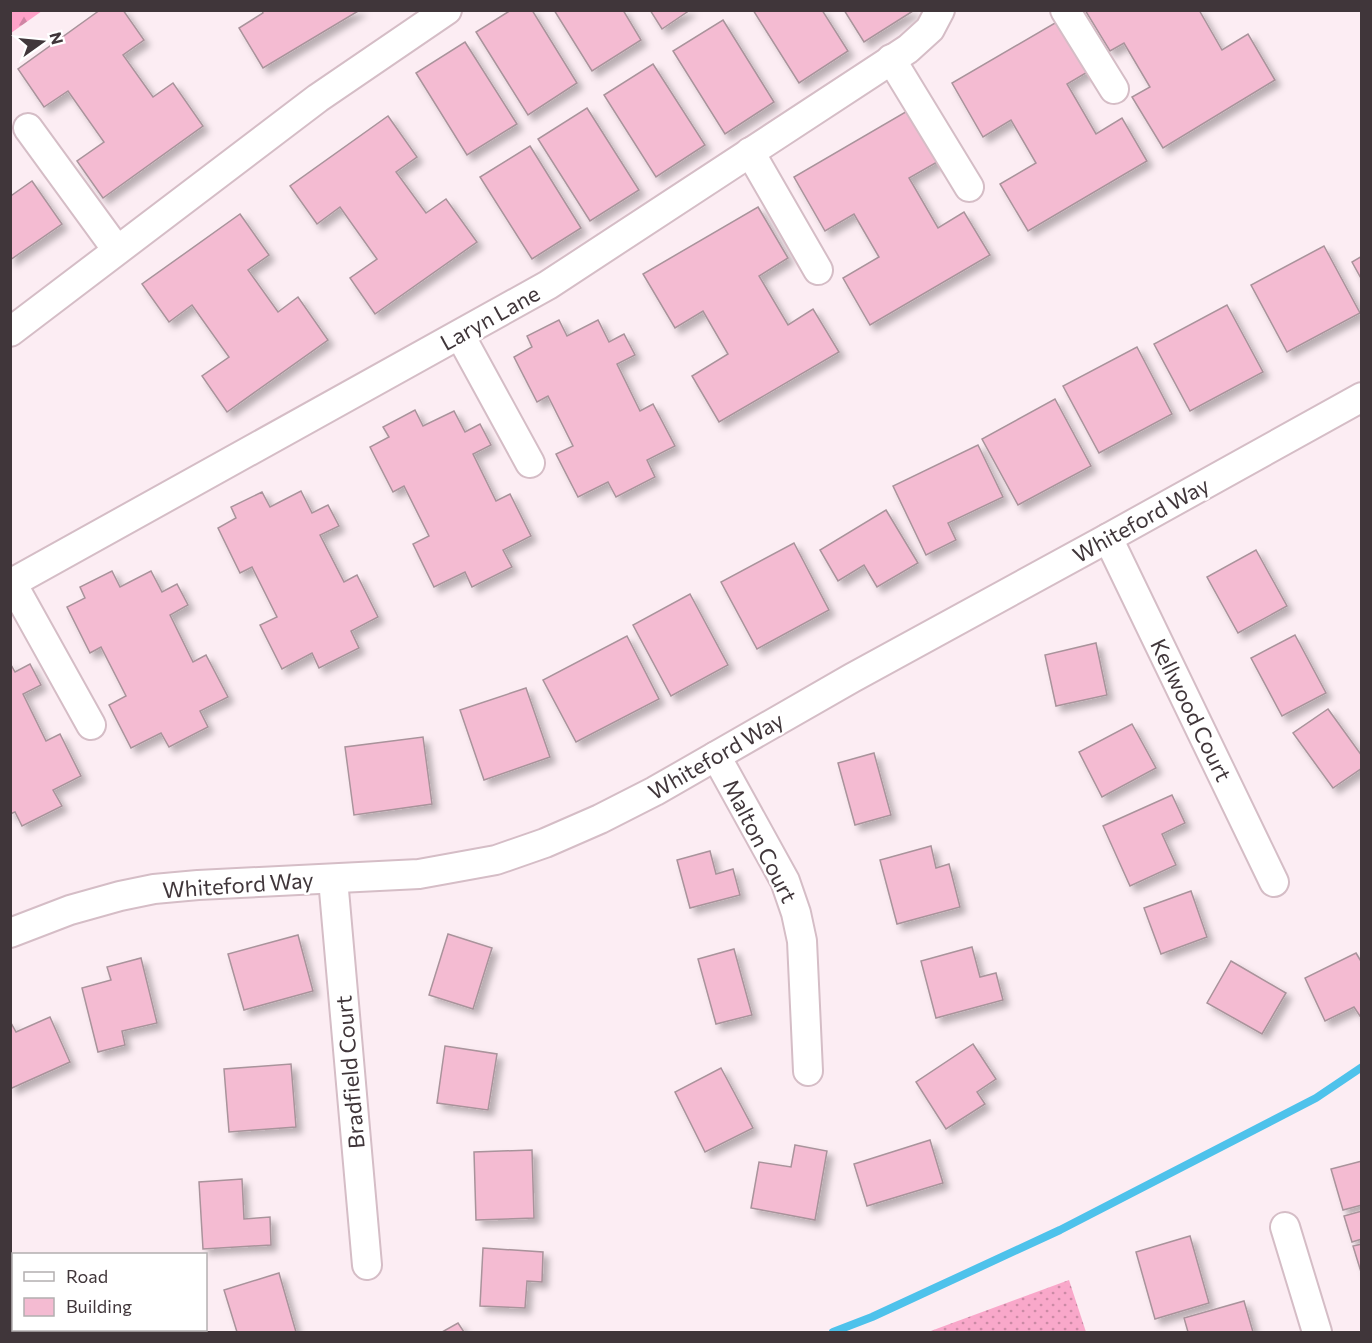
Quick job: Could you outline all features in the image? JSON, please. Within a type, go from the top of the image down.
[{"type":"street","points":[[10,332],[318,98],[447,10]]},
{"type":"street","name":"Laryn Lane","points":[[11,584],[548,285],[908,49],[930,29],[940,10]]},
{"type":"street","points":[[1065,10],[1114,89]]},
{"type":"street","points":[[891,59],[969,187]]},
{"type":"street","points":[[28,128],[117,250]]},
{"type":"street","points":[[750,152],[818,270]]},
{"type":"street","points":[[460,334],[530,463]]},
{"type":"street","name":"Whiteford Way","points":[[10,933],[70,910],[120,896],[154,890],[198,885],[419,874],[496,860],[545,843],[600,819],[655,791],[852,678],[1362,397]]},
{"type":"street","name":"Kellwood Court","points":[[1108,538],[1274,882]]},
{"type":"street","points":[[11,584],[91,725]]},
{"type":"street","name":"Malton Court","points":[[716,756],[785,881],[796,913],[802,941],[808,1071]]},
{"type":"street","name":"Bradfield Court","points":[[333,879],[368,1265]]},
{"type":"street","points":[[1285,1227],[1317,1332]]},
{"type":"shaded area","points":[[1069,1280],[1086,1332],[928,1332]]},
{"type":"green space","points":[[11,10],[42,10],[42,11],[11,33]]},
{"type":"building","points":[[100,10],[123,10],[144,40],[123,55],[153,97],[173,83],[203,126],[103,198],[77,161],[104,142],[68,91],[44,107],[18,69]]},
{"type":"building","points":[[262,10],[360,10],[263,68],[239,28],[263,13]]},
{"type":"building","points":[[511,10],[532,10],[577,83],[528,115],[476,32]]},
{"type":"building","points":[[554,10],[623,10],[641,40],[592,71]]},
{"type":"building","points":[[650,10],[690,10],[662,29]]},
{"type":"building","points":[[753,10],[822,10],[848,51],[799,83]]},
{"type":"building","points":[[844,10],[913,10],[913,11],[864,42]]},
{"type":"building","points":[[1085,10],[1199,10],[1222,50],[1248,34],[1275,80],[1163,148],[1132,97],[1150,87],[1124,43],[1110,51]]},
{"type":"building","points":[[1067,16],[1096,67],[1067,84],[1096,134],[1122,118],[1147,161],[1028,231],[1000,184],[1036,163],[1011,120],[983,137],[952,83]]},
{"type":"building","points":[[723,20],[774,102],[725,134],[673,51]]},
{"type":"building","points":[[465,42],[517,124],[467,155],[416,73]]},
{"type":"building","points":[[653,64],[705,145],[656,177],[604,95]]},
{"type":"building","points":[[587,108],[639,190],[590,221],[538,139]]},
{"type":"building","points":[[909,110],[939,161],[909,178],[938,228],[964,212],[990,255],[870,325],[843,278],[879,257],[854,214],[825,231],[794,177]]},
{"type":"building","points":[[388,116],[417,157],[396,172],[426,213],[446,199],[477,242],[375,314],[350,278],[377,259],[340,207],[317,224],[290,186]]},
{"type":"building","points":[[530,146],[581,228],[532,259],[480,177]]},
{"type":"building","points":[[32,181],[62,224],[10,260],[10,193],[12,195]]},
{"type":"building","points":[[758,207],[788,258],[759,276],[788,325],[813,309],[839,352],[719,422],[692,376],[728,354],[703,311],[675,328],[643,274]]},
{"type":"building","points":[[240,214],[269,255],[248,270],[278,312],[298,297],[328,340],[227,412],[202,376],[229,357],[192,305],[169,322],[142,284]]},
{"type":"building","points":[[1324,246],[1360,313],[1287,352],[1251,285]]},
{"type":"building","points":[[1362,256],[1362,280],[1352,262]]},
{"type":"building","points":[[1227,305],[1263,372],[1190,411],[1154,344]]},
{"type":"building","points":[[559,320],[567,336],[598,320],[609,342],[624,334],[635,355],[617,364],[640,411],[653,404],[675,446],[647,460],[655,477],[616,497],[608,482],[578,497],[556,454],[573,446],[548,396],[537,402],[514,357],[532,347],[527,336]]},
{"type":"building","points":[[1137,347],[1172,414],[1099,453],[1063,386]]},
{"type":"building","points":[[1055,399],[1091,466],[1018,505],[982,439]]},
{"type":"building","points":[[415,410],[423,426],[454,411],[465,432],[480,424],[491,445],[473,454],[496,501],[510,494],[531,536],[503,550],[512,567],[472,587],[465,572],[434,587],[413,544],[429,536],[404,486],[393,492],[370,447],[389,437],[383,427]]},
{"type":"building","points":[[978,445],[1003,497],[948,523],[956,540],[926,555],[893,486]]},
{"type":"building","points":[[301,491],[312,513],[328,505],[339,526],[320,535],[344,582],[357,575],[378,617],[351,631],[359,648],[319,668],[312,653],[282,669],[260,625],[277,617],[252,567],[240,573],[218,528],[236,518],[231,507],[262,492],[270,507]]},
{"type":"building","points":[[886,510],[918,563],[877,587],[864,565],[838,581],[820,550]]},
{"type":"building","points":[[794,543],[829,610],[757,649],[721,582]]},
{"type":"building","points":[[1256,550],[1287,606],[1238,633],[1207,577]]},
{"type":"building","points":[[112,571],[120,587],[151,571],[162,592],[177,584],[188,605],[170,615],[193,662],[206,655],[228,697],[200,711],[208,727],[169,747],[161,733],[131,748],[109,705],[126,696],[101,647],[90,653],[67,607],[85,598],[80,587]]},
{"type":"building","points":[[690,594],[728,665],[671,696],[633,625]]},
{"type":"building","points":[[1295,635],[1326,693],[1282,716],[1251,658]]},
{"type":"building","points":[[627,636],[659,699],[576,742],[543,680]]},
{"type":"building","points":[[1096,643],[1107,695],[1056,706],[1045,655]]},
{"type":"building","points":[[10,663],[15,672],[30,664],[41,685],[23,694],[46,741],[60,734],[81,776],[53,790],[62,806],[22,826],[15,812],[10,814]]},
{"type":"building","points":[[526,688],[550,757],[484,780],[460,710]]},
{"type":"building","points":[[1328,709],[1362,756],[1362,768],[1333,788],[1293,733]]},
{"type":"building","points":[[1132,724],[1156,768],[1102,797],[1079,752]]},
{"type":"building","points":[[423,737],[432,804],[354,815],[345,747]]},
{"type":"building","points":[[874,753],[891,815],[855,825],[838,763]]},
{"type":"building","points":[[1172,795],[1185,823],[1162,834],[1176,865],[1130,886],[1103,826]]},
{"type":"building","points":[[931,846],[936,868],[949,864],[960,907],[897,924],[880,860]]},
{"type":"building","points":[[710,851],[716,874],[733,869],[740,895],[690,908],[677,860]]},
{"type":"building","points":[[1191,891],[1207,937],[1161,954],[1144,908]]},
{"type":"building","points":[[448,934],[492,948],[473,1009],[429,995]]},
{"type":"building","points":[[298,935],[313,991],[244,1010],[228,954]]},
{"type":"building","points":[[972,947],[980,977],[996,973],[1003,1000],[936,1018],[921,961]]},
{"type":"building","points":[[734,949],[752,1015],[716,1024],[698,959]]},
{"type":"building","points":[[1356,953],[1362,963],[1362,1019],[1354,1007],[1325,1021],[1305,978]]},
{"type":"building","points":[[141,958],[157,1023],[122,1031],[125,1045],[98,1052],[82,988],[111,980],[107,967]]},
{"type":"building","points":[[1231,961],[1286,993],[1262,1034],[1207,1003]]},
{"type":"building","points":[[50,1017],[70,1062],[12,1088],[10,1085],[10,1021],[16,1032]]},
{"type":"building","points":[[973,1044],[996,1079],[977,1092],[985,1104],[946,1129],[916,1082]]},
{"type":"building","points":[[445,1046],[497,1054],[488,1110],[437,1103]]},
{"type":"building","points":[[291,1064],[296,1127],[229,1132],[224,1069]]},
{"type":"building","points":[[721,1068],[753,1128],[705,1152],[675,1092]]},
{"type":"building","points":[[930,1140],[943,1183],[867,1206],[854,1164]]},
{"type":"building","points":[[795,1145],[827,1151],[815,1220],[751,1208],[759,1162],[791,1167]]},
{"type":"building","points":[[532,1150],[534,1218],[476,1220],[474,1152]]},
{"type":"building","points":[[1362,1161],[1362,1205],[1343,1210],[1331,1169]]},
{"type":"building","points":[[242,1179],[244,1219],[270,1217],[271,1245],[203,1249],[199,1182]]},
{"type":"building","points":[[1362,1211],[1362,1239],[1352,1242],[1344,1216]]},
{"type":"building","points":[[1190,1236],[1209,1303],[1155,1319],[1136,1252]]},
{"type":"building","points":[[1362,1244],[1362,1272],[1361,1272],[1353,1246]]},
{"type":"building","points":[[483,1248],[543,1252],[542,1282],[527,1281],[525,1308],[480,1306]]},
{"type":"building","points":[[279,1273],[296,1332],[237,1332],[224,1290]]},
{"type":"building","points":[[1244,1301],[1253,1332],[1188,1332],[1184,1318]]},
{"type":"building","points":[[458,1323],[464,1332],[442,1332]]},
{"type":"waterway","points":[[833,1332],[872,1317],[1060,1230],[1316,1098],[1362,1067]]}]
